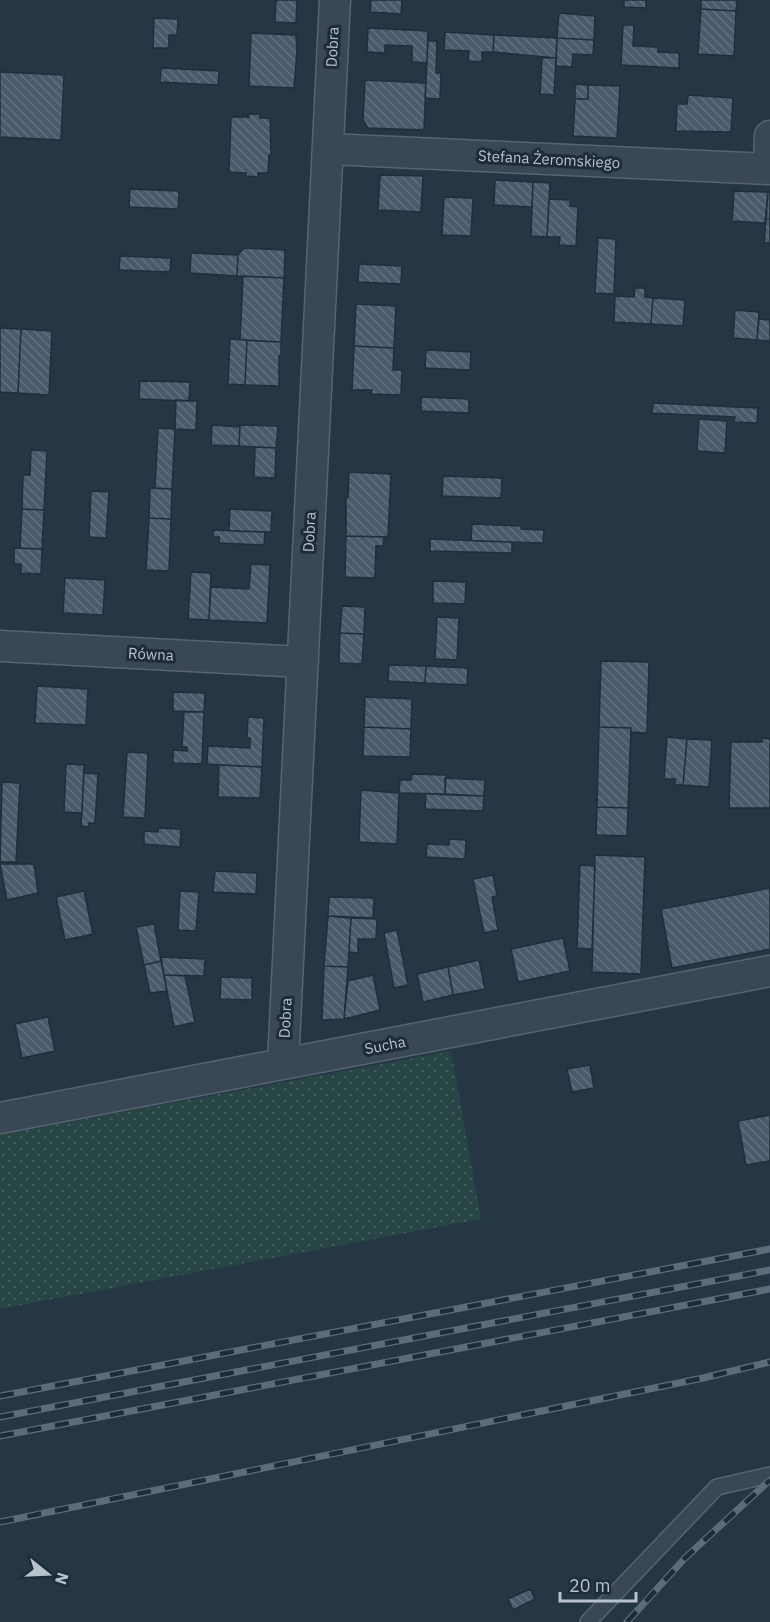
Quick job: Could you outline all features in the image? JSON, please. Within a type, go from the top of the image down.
[{"type":"street","name":"Dobra","points":[[283,1064],[334,0]]},
{"type":"street","points":[[769,169],[770,136]]},
{"type":"street","name":"Stefana Żeromskiego","points":[[328,149],[769,169]]},
{"type":"street","name":"Równa","points":[[0,646],[303,662]]},
{"type":"street","name":"Sucha","points":[[0,1118],[770,971]]},
{"type":"lane","points":[[588,1622],[717,1487],[770,1475]]},
{"type":"green space","points":[[451,1051],[481,1219],[0,1309],[0,1135]]},
{"type":"building","points":[[276,0],[297,0],[296,23],[275,22]]},
{"type":"building","points":[[371,0],[402,0],[401,14],[370,12]]},
{"type":"building","points":[[624,0],[646,0],[646,8],[624,7]]},
{"type":"building","points":[[701,0],[737,0],[736,11],[701,9]]},
{"type":"building","points":[[701,9],[736,11],[734,56],[698,54]]},
{"type":"building","points":[[559,13],[595,16],[594,40],[557,38]]},
{"type":"building","points":[[154,18],[178,19],[177,35],[169,35],[169,48],[153,48]]},
{"type":"building","points":[[623,25],[634,25],[633,46],[658,47],[658,52],[679,53],[679,68],[621,65]]},
{"type":"building","points":[[368,28],[428,31],[427,63],[412,62],[412,46],[385,45],[385,53],[367,52]]},
{"type":"building","points":[[445,32],[494,35],[493,52],[482,52],[482,62],[468,61],[469,51],[444,50]]},
{"type":"building","points":[[251,33],[296,35],[294,88],[249,86]]},
{"type":"building","points":[[494,35],[557,38],[556,58],[493,52]]},
{"type":"building","points":[[557,38],[594,40],[593,55],[573,54],[572,67],[556,66]]},
{"type":"building","points":[[428,41],[437,41],[436,73],[441,73],[440,99],[425,98]]},
{"type":"building","points":[[542,58],[556,58],[554,95],[540,94]]},
{"type":"building","points":[[161,68],[219,71],[218,85],[160,82]]},
{"type":"building","points":[[0,72],[64,75],[61,140],[0,137]]},
{"type":"building","points":[[365,80],[426,83],[424,130],[368,128],[363,120]]},
{"type":"building","points":[[575,84],[588,85],[588,99],[575,99]]},
{"type":"building","points":[[588,85],[620,86],[617,138],[573,136],[575,99],[588,99]]},
{"type":"building","points":[[688,95],[733,98],[731,132],[676,131],[677,104],[687,104]]},
{"type":"building","points":[[248,114],[260,114],[260,118],[270,118],[271,155],[269,155],[268,173],[258,173],[258,177],[246,176],[246,173],[229,172],[231,117],[249,117]]},
{"type":"building","points":[[380,175],[423,176],[421,212],[378,210]]},
{"type":"building","points":[[495,180],[533,182],[532,207],[494,205]]},
{"type":"building","points":[[533,182],[550,183],[547,237],[531,236]]},
{"type":"building","points":[[130,189],[179,191],[178,209],[129,207]]},
{"type":"building","points":[[734,191],[768,192],[765,223],[732,221]]},
{"type":"building","points":[[768,192],[770,192],[770,219],[766,219]]},
{"type":"building","points":[[444,197],[473,198],[471,236],[442,235]]},
{"type":"building","points":[[549,199],[570,200],[570,206],[578,207],[576,246],[559,245],[560,237],[547,237]]},
{"type":"building","points":[[766,219],[770,219],[770,243],[764,243]]},
{"type":"building","points":[[598,238],[616,239],[614,294],[595,293]]},
{"type":"building","points":[[244,248],[285,250],[284,278],[237,276],[238,255]]},
{"type":"building","points":[[191,253],[238,255],[237,276],[190,273]]},
{"type":"building","points":[[120,256],[171,258],[170,272],[119,270]]},
{"type":"building","points":[[359,264],[402,266],[401,284],[358,282]]},
{"type":"building","points":[[243,276],[284,278],[281,342],[240,340]]},
{"type":"building","points":[[635,288],[645,288],[645,297],[653,298],[651,324],[614,322],[615,296],[634,297]]},
{"type":"building","points":[[653,298],[685,300],[683,326],[651,324]]},
{"type":"building","points":[[356,304],[396,306],[394,348],[354,346]]},
{"type":"building","points":[[735,310],[759,312],[757,340],[733,338]]},
{"type":"building","points":[[759,319],[770,320],[770,341],[757,340]]},
{"type":"building","points":[[0,328],[21,329],[18,393],[0,392]]},
{"type":"building","points":[[21,329],[52,331],[49,395],[18,393]]},
{"type":"building","points":[[230,339],[247,340],[245,385],[228,384]]},
{"type":"building","points":[[247,340],[281,342],[279,386],[245,385]]},
{"type":"building","points":[[354,346],[394,348],[393,370],[402,370],[401,395],[371,394],[372,390],[352,390]]},
{"type":"building","points":[[426,350],[471,352],[470,370],[425,368]]},
{"type":"building","points":[[140,381],[190,382],[189,401],[139,399]]},
{"type":"building","points":[[421,397],[469,399],[469,413],[421,411]]},
{"type":"building","points":[[176,400],[197,401],[196,430],[175,429]]},
{"type":"building","points":[[653,403],[758,408],[757,423],[734,422],[735,417],[652,413]]},
{"type":"building","points":[[699,419],[727,421],[725,453],[697,451]]},
{"type":"building","points":[[212,425],[240,427],[239,446],[211,445]]},
{"type":"building","points":[[240,425],[278,426],[276,448],[239,446]]},
{"type":"building","points":[[158,428],[175,429],[172,489],[155,488]]},
{"type":"building","points":[[255,447],[276,448],[275,478],[254,477]]},
{"type":"building","points":[[31,450],[47,451],[44,510],[22,509],[23,475],[30,475]]},
{"type":"building","points":[[349,472],[391,474],[388,537],[346,536],[346,497],[348,497]]},
{"type":"building","points":[[443,476],[502,478],[501,498],[442,496]]},
{"type":"building","points":[[150,488],[172,489],[171,519],[149,518]]},
{"type":"building","points":[[91,491],[109,492],[106,538],[89,537]]},
{"type":"building","points":[[22,509],[44,510],[42,549],[20,548]]},
{"type":"building","points":[[230,509],[272,511],[271,532],[229,531]]},
{"type":"building","points":[[149,518],[171,519],[169,571],[146,570]]},
{"type":"building","points":[[472,524],[521,526],[521,529],[544,530],[543,543],[471,541]]},
{"type":"building","points":[[213,530],[265,532],[264,545],[219,543],[219,537],[213,537]]},
{"type":"building","points":[[346,536],[384,537],[383,546],[376,546],[375,578],[345,577]]},
{"type":"building","points":[[430,539],[512,542],[512,553],[430,551]]},
{"type":"building","points":[[14,548],[42,549],[41,574],[21,573],[21,564],[14,564]]},
{"type":"building","points":[[251,564],[270,565],[267,623],[209,620],[211,587],[249,589]]},
{"type":"building","points":[[191,572],[211,573],[209,620],[188,619]]},
{"type":"building","points":[[65,578],[105,580],[103,615],[63,613]]},
{"type":"building","points":[[433,581],[466,582],[465,604],[433,603]]},
{"type":"building","points":[[342,606],[365,607],[364,634],[340,633]]},
{"type":"building","points":[[437,617],[459,618],[457,660],[435,659]]},
{"type":"building","points":[[340,633],[364,634],[362,664],[339,663]]},
{"type":"building","points":[[601,661],[649,662],[647,733],[631,732],[631,728],[599,727]]},
{"type":"building","points":[[389,665],[426,666],[425,683],[388,681]]},
{"type":"building","points":[[426,666],[468,668],[467,685],[425,683]]},
{"type":"building","points":[[37,686],[88,689],[86,725],[35,723]]},
{"type":"building","points":[[173,692],[205,693],[204,712],[173,711]]},
{"type":"building","points":[[365,697],[412,699],[411,729],[364,727]]},
{"type":"building","points":[[184,712],[204,712],[202,764],[173,763],[173,750],[187,751],[187,747],[182,747]]},
{"type":"building","points":[[248,717],[264,718],[262,767],[207,764],[208,746],[250,748],[250,738],[247,738]]},
{"type":"building","points":[[364,727],[411,729],[410,757],[363,756]]},
{"type":"building","points":[[599,727],[631,728],[628,808],[597,807]]},
{"type":"building","points":[[667,737],[687,739],[683,785],[675,785],[675,779],[664,779]]},
{"type":"building","points":[[762,738],[770,739],[770,808],[729,808],[731,742],[762,742]]},
{"type":"building","points":[[687,739],[712,740],[709,787],[683,785]]},
{"type":"building","points":[[127,752],[148,753],[145,818],[123,817]]},
{"type":"building","points":[[66,764],[84,765],[82,813],[64,812]]},
{"type":"building","points":[[219,765],[262,767],[260,798],[218,797]]},
{"type":"building","points":[[84,773],[98,774],[95,823],[89,823],[88,827],[81,826]]},
{"type":"building","points":[[412,774],[446,775],[445,794],[399,793],[400,780],[411,780]]},
{"type":"building","points":[[445,778],[485,780],[484,796],[445,794]]},
{"type":"building","points":[[2,782],[20,783],[16,862],[0,862]]},
{"type":"building","points":[[361,790],[399,793],[397,844],[359,842]]},
{"type":"building","points":[[426,794],[484,796],[483,811],[425,809]]},
{"type":"building","points":[[597,807],[628,808],[627,836],[596,835]]},
{"type":"building","points":[[158,828],[181,829],[180,847],[144,844],[144,831],[158,832]]},
{"type":"building","points":[[449,839],[466,840],[465,859],[426,857],[427,844],[449,845]]},
{"type":"building","points":[[595,855],[645,857],[641,974],[592,972]]},
{"type":"building","points":[[0,864],[34,864],[38,893],[7,900]]},
{"type":"building","points":[[580,865],[595,866],[592,949],[577,948]]},
{"type":"building","points":[[215,871],[257,873],[256,894],[213,892]]},
{"type":"building","points":[[493,875],[497,896],[492,897],[498,930],[484,933],[473,879]]},
{"type":"building","points":[[770,888],[770,949],[672,968],[661,909]]},
{"type":"building","points":[[84,891],[93,934],[65,940],[56,897]]},
{"type":"building","points":[[180,891],[199,892],[196,931],[178,930]]},
{"type":"building","points":[[329,897],[374,898],[373,918],[328,916]]},
{"type":"building","points":[[328,916],[351,918],[348,967],[324,966]]},
{"type":"building","points":[[351,918],[377,919],[376,939],[358,939],[358,953],[349,952]]},
{"type":"building","points":[[154,924],[161,961],[144,965],[136,927]]},
{"type":"building","points":[[397,930],[408,985],[394,988],[384,933]]},
{"type":"building","points":[[563,938],[570,971],[518,982],[511,949]]},
{"type":"building","points":[[161,957],[205,959],[204,976],[164,975]]},
{"type":"building","points":[[479,960],[485,989],[453,995],[448,967]]},
{"type":"building","points":[[161,961],[167,991],[150,993],[144,965]]},
{"type":"building","points":[[324,966],[348,967],[344,1019],[322,1020]]},
{"type":"building","points":[[448,967],[453,995],[423,1002],[417,974]]},
{"type":"building","points":[[164,975],[185,976],[195,1022],[174,1027]]},
{"type":"building","points":[[373,975],[380,1010],[344,1019],[348,981]]},
{"type":"building","points":[[221,977],[252,978],[252,1000],[220,999]]},
{"type":"building","points":[[48,1017],[55,1051],[22,1058],[15,1024]]},
{"type":"building","points":[[590,1065],[594,1088],[572,1092],[567,1069]]},
{"type":"building","points":[[770,1115],[770,1161],[746,1165],[738,1121]]},
{"type":"building","points":[[530,1589],[535,1599],[513,1610],[508,1599]]},
{"type":"railway","points":[[0,1396],[770,1249]]},
{"type":"railway","points":[[0,1417],[770,1270]]},
{"type":"railway","points":[[0,1436],[770,1289]]},
{"type":"railway","points":[[0,1522],[703,1378],[770,1362]]},
{"type":"railway","points":[[627,1622],[685,1558],[770,1480]]}]
